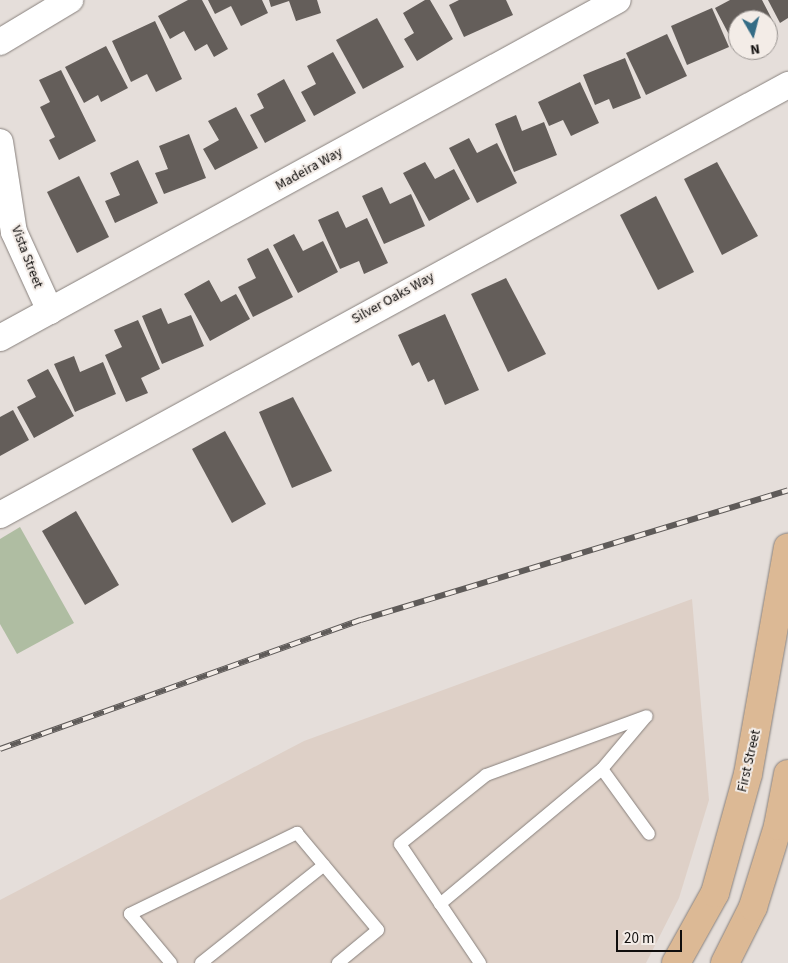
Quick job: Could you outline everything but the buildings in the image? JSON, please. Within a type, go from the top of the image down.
[{"type":"main road","name":"First Street","points":[[676,963],[715,894],[748,774],[788,548]]},
{"type":"main road","points":[[725,963],[753,907],[778,826],[788,774]]},
{"type":"street","points":[[0,42],[70,0]]},
{"type":"street","name":"Madeira Way","points":[[0,338],[618,0]]},
{"type":"street","name":"Silver Oaks Way","points":[[0,515],[788,86]]},
{"type":"street","name":"Vista Street","points":[[0,142],[14,232],[50,311]]},
{"type":"lane","points":[[440,904],[602,769],[647,716],[486,775],[400,844],[440,904],[480,963]]},
{"type":"lane","points":[[602,769],[649,834]]},
{"type":"lane","points":[[171,963],[130,914],[298,833],[378,930],[338,963]]},
{"type":"lane","points":[[202,963],[324,864]]},
{"type":"shaded area","points":[[692,599],[709,800],[679,898],[646,963],[0,963],[0,900],[304,741]]},
{"type":"green space","points":[[20,527],[74,623],[17,654],[0,624],[0,539]]},
{"type":"railway","points":[[0,749],[361,620],[788,490]]}]
